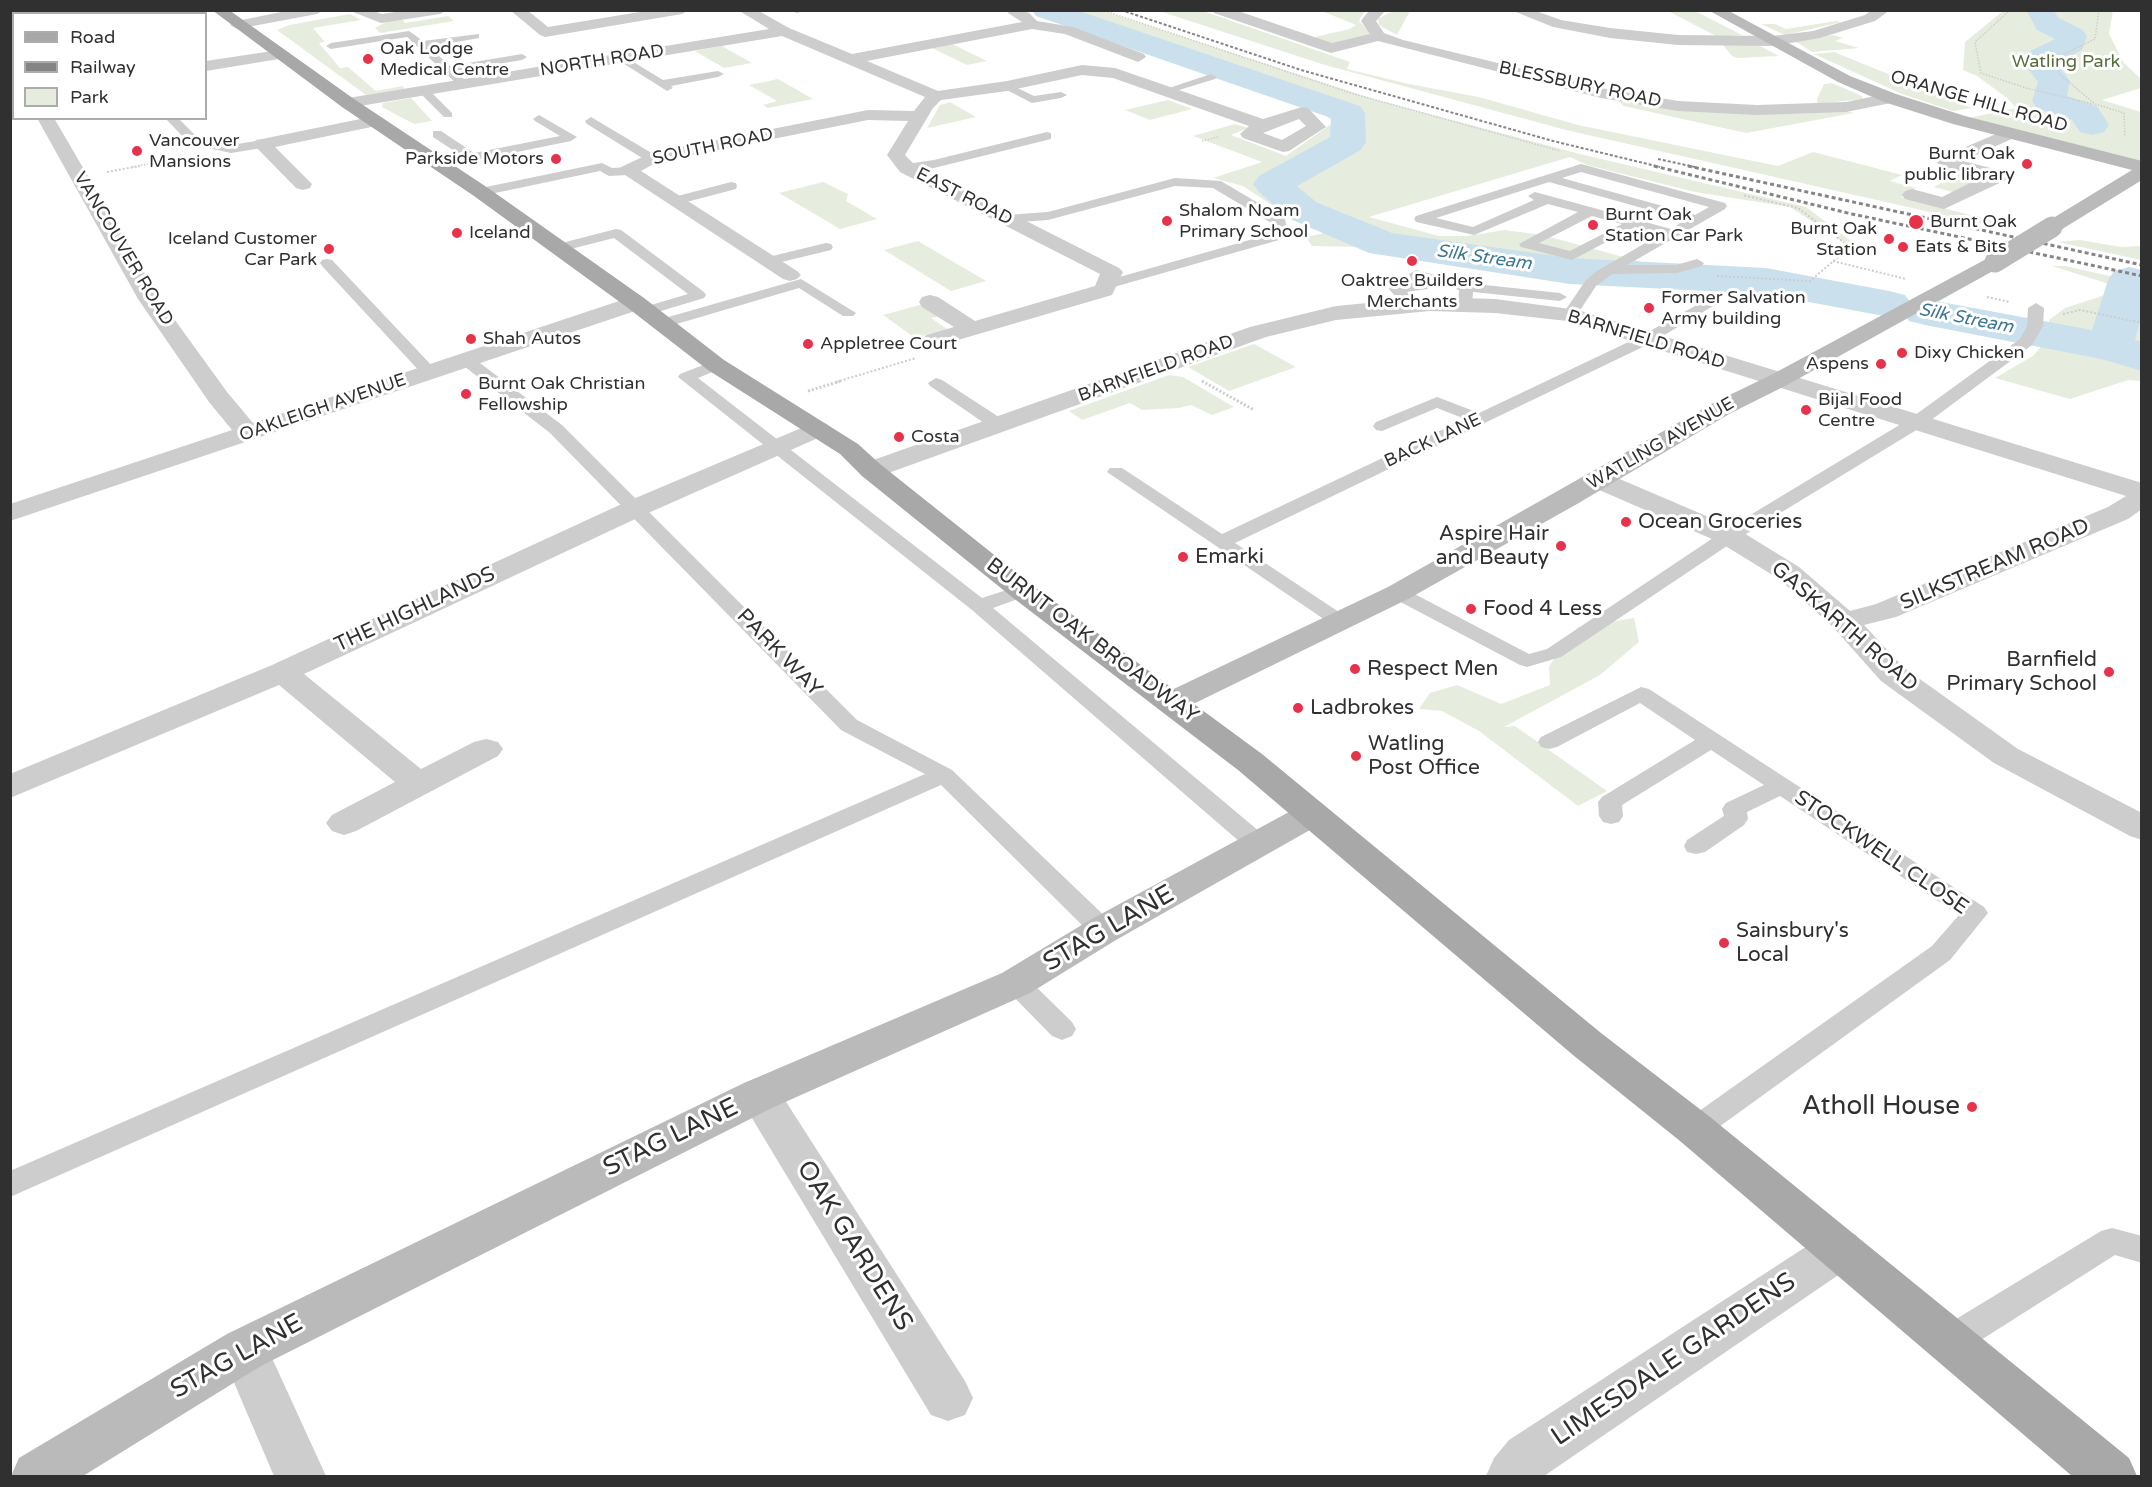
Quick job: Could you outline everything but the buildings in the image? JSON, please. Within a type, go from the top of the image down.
[{"type":"main road","name":"BURNT OAK BROADWAY","points":[[219,10],[348,103],[481,192],[663,323],[716,365],[849,449],[871,470],[1022,591],[1250,762],[1587,1044],[1695,1129],[2111,1476]]},
{"type":"street","points":[[237,25],[317,10]]},
{"type":"street","points":[[355,10],[381,19],[440,10]]},
{"type":"street","points":[[517,10],[545,32],[682,10]]},
{"type":"street","points":[[1009,10],[1024,16],[1032,25]]},
{"type":"street","points":[[1219,10],[1331,48],[1379,36],[1368,21],[1379,10]]},
{"type":"street","points":[[1518,10],[1558,24],[1610,33],[1678,40],[1773,41],[1815,35],[1870,18],[1883,10]]},
{"type":"street","name":"ORANGE HILL ROAD","points":[[1715,10],[1845,79],[1890,98],[2136,167]]},
{"type":"street","points":[[748,11],[784,31],[936,96],[1007,86],[1082,70],[1115,73],[1263,124]]},
{"type":"street","points":[[852,59],[1032,25],[1068,30],[1138,57]]},
{"type":"street","name":"NORTH ROAD","points":[[348,103],[784,31]]},
{"type":"street","name":"BLESSBURY ROAD","points":[[1379,36],[1398,43],[1601,93],[1678,106],[1757,110],[1835,108],[1890,98]]},
{"type":"street","points":[[207,66],[279,55]]},
{"type":"street","name":"EAST ROAD","points":[[936,96],[926,105],[897,155],[907,168],[1112,273],[1107,285]]},
{"type":"street","name":"SOUTH ROAD","points":[[790,275],[628,171],[651,158],[868,116],[919,116]]},
{"type":"street","name":"VANCOUVER ROAD","points":[[46,120],[149,299],[218,397],[248,433]]},
{"type":"street","points":[[262,144],[375,121]]},
{"type":"street","points":[[1912,195],[1944,203],[1999,176],[1946,162],[2010,133]]},
{"type":"street","points":[[262,144],[303,184]]},
{"type":"street","name":"WATLING AVENUE","points":[[1172,702],[1398,593],[1722,408],[1779,380],[1995,262],[2052,227],[2136,167]]},
{"type":"street","points":[[934,340],[1104,290],[1107,285]]},
{"type":"street","name":"BARNFIELD ROAD","points":[[871,470],[1258,332],[1336,313],[1466,296],[1495,306],[1565,306],[1645,340],[1917,422],[2142,495]]},
{"type":"street","points":[[930,302],[972,329]]},
{"type":"street","name":"OAKLEIGH AVENUE","points":[[10,513],[429,372],[641,307]]},
{"type":"street","name":"THE HIGHLANDS","points":[[10,787],[283,672],[636,508],[818,429]]},
{"type":"street","name":"GASKARTH ROAD","points":[[1599,480],[1729,536],[1789,573],[1844,621],[1892,674],[2006,756],[2142,828]]},
{"type":"street","name":"SILKSTREAM ROAD","points":[[1844,621],[1886,611],[2118,513],[2142,495]]},
{"type":"street","points":[[283,672],[419,785]]},
{"type":"street","points":[[344,823],[486,749]]},
{"type":"street","name":"STAG LANE","points":[[37,1476],[244,1350],[759,1095],[1016,983],[1103,930],[1233,860],[1257,843],[1312,814]]},
{"type":"street","name":"OAK GARDENS","points":[[759,1095],[948,1398]]},
{"type":"street","name":"LIMESDALE GARDENS","points":[[1528,1470],[1840,1249]]},
{"type":"street","points":[[244,1350],[300,1476]]},
{"type":"lane","points":[[791,10],[798,10]]},
{"type":"lane","points":[[331,46],[415,33],[421,45],[463,84]]},
{"type":"lane","points":[[421,45],[475,36]]},
{"type":"lane","points":[[449,69],[522,57]]},
{"type":"lane","points":[[622,58],[664,86],[718,74]]},
{"type":"lane","points":[[1166,90],[1211,77]]},
{"type":"lane","points":[[1007,86],[1032,100],[1061,95]]},
{"type":"lane","points":[[424,91],[448,115]]},
{"type":"lane","points":[[439,164],[571,137],[539,118]]},
{"type":"lane","points":[[173,120],[194,141],[231,149],[262,144]]},
{"type":"lane","points":[[591,121],[651,158]]},
{"type":"lane","points":[[437,134],[471,158]]},
{"type":"lane","points":[[907,168],[933,164],[1047,136]]},
{"type":"lane","points":[[481,192],[602,167],[609,172],[628,171]]},
{"type":"lane","points":[[1547,199],[1474,231],[1421,219],[1581,168],[1720,206],[1600,276],[1565,306]]},
{"type":"lane","points":[[1548,178],[1696,219]]},
{"type":"lane","points":[[1006,219],[1048,216],[1174,182],[1216,184],[1280,222],[1281,235],[1107,285]]},
{"type":"lane","points":[[675,201],[731,186]]},
{"type":"lane","points":[[1513,190],[1671,233]]},
{"type":"lane","points":[[1590,211],[1526,244],[1572,256],[1634,223]]},
{"type":"lane","points":[[559,248],[616,233],[699,295],[641,307]]},
{"type":"lane","points":[[769,261],[826,247]]},
{"type":"lane","points":[[327,262],[429,372]]},
{"type":"lane","points":[[1600,276],[1677,269],[1697,262]]},
{"type":"lane","points":[[663,323],[801,283],[848,313]]},
{"type":"lane","name":"BACK LANE","points":[[1221,542],[1645,340],[1713,300]]},
{"type":"lane","points":[[1398,593],[1527,661],[1554,653],[1729,536],[1917,422],[2026,342],[2034,323]]},
{"type":"lane","name":"PARK WAY","points":[[466,360],[556,429],[849,725],[944,775],[1103,930]]},
{"type":"lane","points":[[716,365],[686,377],[979,606],[1257,843]]},
{"type":"lane","points":[[936,383],[999,425]]},
{"type":"lane","points":[[1382,426],[1437,402],[1479,419]]},
{"type":"lane","points":[[1116,472],[1341,622]]},
{"type":"lane","points":[[979,606],[1022,591]]},
{"type":"lane","name":"STOCKWELL CLOSE","points":[[1549,742],[1641,694],[1975,913],[1941,953],[1695,1129]]},
{"type":"lane","points":[[1611,816],[1610,802],[1711,740]]},
{"type":"lane","points":[[10,1185],[944,775]]},
{"type":"lane","points":[[1696,846],[1736,819],[1734,809],[1781,786]]},
{"type":"lane","points":[[1016,983],[1062,1029]]},
{"type":"lane","points":[[1950,1341],[2112,1241],[2142,1250]]},
{"type":"path","points":[[1102,10],[1354,94],[1569,153]]},
{"type":"path","points":[[2010,10],[1975,42],[1981,73],[2042,92],[2124,113],[2136,167]]},
{"type":"path","points":[[2095,104],[2058,73],[2064,54],[2095,39],[2099,10]]},
{"type":"path","points":[[80,177],[231,149]]},
{"type":"path","points":[[1715,276],[1810,281],[1850,247],[1798,208],[1746,196]]},
{"type":"path","points":[[1833,261],[1888,274]]},
{"type":"path","points":[[2034,323],[2080,310],[2142,323]]},
{"type":"path","points":[[773,402],[946,348],[934,340]]},
{"type":"path","points":[[1170,363],[1254,410]]},
{"type":"green space","points":[[1362,10],[1364,12],[1359,21],[1372,34],[1330,45],[1310,38],[1350,29],[1356,25],[1322,11]]},
{"type":"green space","points":[[1394,10],[1410,11],[1397,35],[1379,25],[1378,19]]},
{"type":"green space","points":[[1035,11],[1103,11],[1377,100],[1580,154],[1806,207],[1859,247],[1854,249],[1790,207],[1695,192],[1587,165],[1570,157],[1369,217],[1439,236],[1467,236],[1504,230],[1543,235],[1656,266],[1704,266],[1822,281],[1789,294],[1742,287],[1700,289],[1458,267],[1368,247],[1312,246],[1306,237],[1325,233],[1320,228],[1270,204],[1243,186],[1213,178],[1262,162],[1193,136],[1235,124],[1248,128],[1231,135],[1286,156],[1334,122],[1315,108]]},
{"type":"green space","points":[[1159,11],[1203,11],[1350,62],[1347,69],[1409,84],[1479,97],[1578,125],[1778,166],[1813,152],[1864,165],[1902,175],[1890,181],[1916,188],[1901,197],[2001,223],[2001,228],[1566,130],[1325,65]]},
{"type":"green space","points":[[1668,11],[1695,11],[1742,35],[1718,37]]},
{"type":"green space","name":"Watling Park","points":[[2003,11],[2113,11],[2109,34],[2124,63],[2141,79],[2141,88],[2102,100],[2141,112],[2141,167],[1959,120],[2016,108],[2007,98],[1977,76],[1963,70],[1965,42]]},
{"type":"green space","points":[[350,14],[361,20],[313,28],[325,42],[319,43],[340,68],[348,67],[376,91],[403,86],[404,89],[366,95],[277,30],[289,25]]},
{"type":"green space","points":[[448,16],[454,21],[380,33],[375,28],[390,20],[401,18],[405,23]]},
{"type":"green space","points":[[1842,22],[1785,35],[1761,24],[1775,24],[1786,29]]},
{"type":"green space","points":[[1833,35],[1843,38],[1835,41],[1859,48],[1812,52],[1795,41]]},
{"type":"green space","points":[[952,44],[987,61],[967,65],[932,48]]},
{"type":"green space","points":[[1722,44],[1758,45],[1779,56],[1738,58],[1732,56]]},
{"type":"green space","points":[[722,46],[752,63],[724,68],[695,51]]},
{"type":"green space","points":[[1834,52],[1972,108],[1953,111],[1902,94],[1814,54]]},
{"type":"green space","points":[[778,79],[813,99],[768,108],[763,105],[777,101],[749,85]]},
{"type":"green space","points":[[1832,83],[1862,96],[1862,99],[1817,104],[1824,84]]},
{"type":"green space","points":[[411,98],[432,121],[414,124],[382,107],[383,103]]},
{"type":"green space","points":[[1168,100],[1192,109],[1150,120],[1125,110]]},
{"type":"green space","points":[[1617,100],[1854,113],[1746,133],[1624,106]]},
{"type":"green space","points":[[950,102],[976,117],[927,128],[940,105]]},
{"type":"green space","points":[[1966,170],[1988,176],[1956,193],[1934,187]]},
{"type":"green space","points":[[823,182],[848,194],[846,201],[877,219],[840,229],[779,193]]},
{"type":"green space","points":[[2080,240],[2121,247],[2141,246],[2141,260],[2058,242]]},
{"type":"green space","points":[[918,241],[986,281],[951,291],[884,250]]},
{"type":"green space","points":[[2052,266],[2065,266],[2141,283],[2141,381],[2128,380],[2070,399],[1995,378],[2033,356],[2049,337],[2049,320],[2065,308],[2114,292],[2106,283]]},
{"type":"green space","points":[[923,304],[940,316],[931,318],[947,329],[915,338],[883,315]]},
{"type":"green space","points":[[1254,344],[1296,367],[1229,391],[1188,367]]},
{"type":"green space","points":[[1169,375],[1183,377],[1234,407],[1212,415],[1191,405],[1142,410],[1130,403],[1082,420],[1069,411]]},
{"type":"green space","points":[[1634,618],[1639,642],[1600,675],[1504,727],[1515,726],[1607,791],[1578,806],[1479,731],[1442,711],[1419,709],[1430,693],[1457,685],[1501,704],[1550,685],[1549,666],[1578,627]]},
{"type":"waterway","name":"Silk Stream","points":[[1046,10],[1348,113],[1348,142],[1272,184],[1302,210],[1383,244],[1570,271],[1766,281],[1889,304]]},
{"type":"waterway","points":[[2043,10],[2040,12],[2048,24],[2072,36],[2071,43],[2037,60],[2054,81],[2049,101],[2085,113],[2092,125]]},
{"type":"waterway","points":[[2110,347],[2129,280]]},
{"type":"waterway","name":"Silk Stream","points":[[1889,304],[1925,312]]},
{"type":"waterway","name":"Silk Stream","points":[[1925,312],[2110,347]]},
{"type":"waterway","name":"Silk Stream","points":[[2110,347],[2142,357]]},
{"type":"railway","points":[[1121,10],[1301,70],[1553,141],[1660,167]]},
{"type":"railway","points":[[1658,159],[1695,167]]},
{"type":"railway","points":[[1654,166],[1852,214],[2142,276]]},
{"type":"railway","points":[[1688,166],[2142,265]]},
{"type":"place","name":"Oak Lodge Medical Centre","points":[[368,59]]},
{"type":"place","name":"Vancouver Mansions","points":[[137,151]]},
{"type":"place","name":"Parkside Motors","points":[[556,159]]},
{"type":"place","name":"Burnt Oak public library","points":[[2027,164]]},
{"type":"place","name":"Shalom Noam Primary School","points":[[1167,221]]},
{"type":"place","name":"Burnt Oak","points":[[1916,222]]},
{"type":"place","name":"Burnt Oak Station Car Park","points":[[1593,225]]},
{"type":"place","name":"Iceland","points":[[457,233]]},
{"type":"place","name":"Burnt Oak Station","points":[[1889,239]]},
{"type":"place","name":"Eats & Bits","points":[[1903,247]]},
{"type":"place","name":"Iceland Customer Car Park","points":[[329,249]]},
{"type":"place","name":"Oaktree Builders Merchants","points":[[1412,261]]},
{"type":"place","name":"Former Salvation Army building","points":[[1649,308]]},
{"type":"place","name":"Shah Autos","points":[[471,339]]},
{"type":"place","name":"Appletree Court","points":[[808,344]]},
{"type":"place","name":"Dixy Chicken","points":[[1902,353]]},
{"type":"place","name":"Aspens","points":[[1881,364]]},
{"type":"place","name":"Burnt Oak Christian Fellowship","points":[[466,394]]},
{"type":"place","name":"Bijal Food Centre","points":[[1806,410]]},
{"type":"place","name":"Costa","points":[[899,437]]},
{"type":"place","name":"Ocean Groceries","points":[[1626,522]]},
{"type":"place","name":"Aspire Hair and Beauty","points":[[1561,546]]},
{"type":"place","name":"Emarki","points":[[1183,557]]},
{"type":"place","name":"Food 4 Less","points":[[1471,609]]},
{"type":"place","name":"Respect Men","points":[[1355,669]]},
{"type":"place","name":"Barnfield Primary School","points":[[2109,672]]},
{"type":"place","name":"Ladbrokes","points":[[1298,708]]},
{"type":"place","name":"Watling Post Office","points":[[1356,756]]},
{"type":"place","name":"Sainsbury's Local","points":[[1724,943]]},
{"type":"place","name":"Atholl House","points":[[1972,1107]]}]
